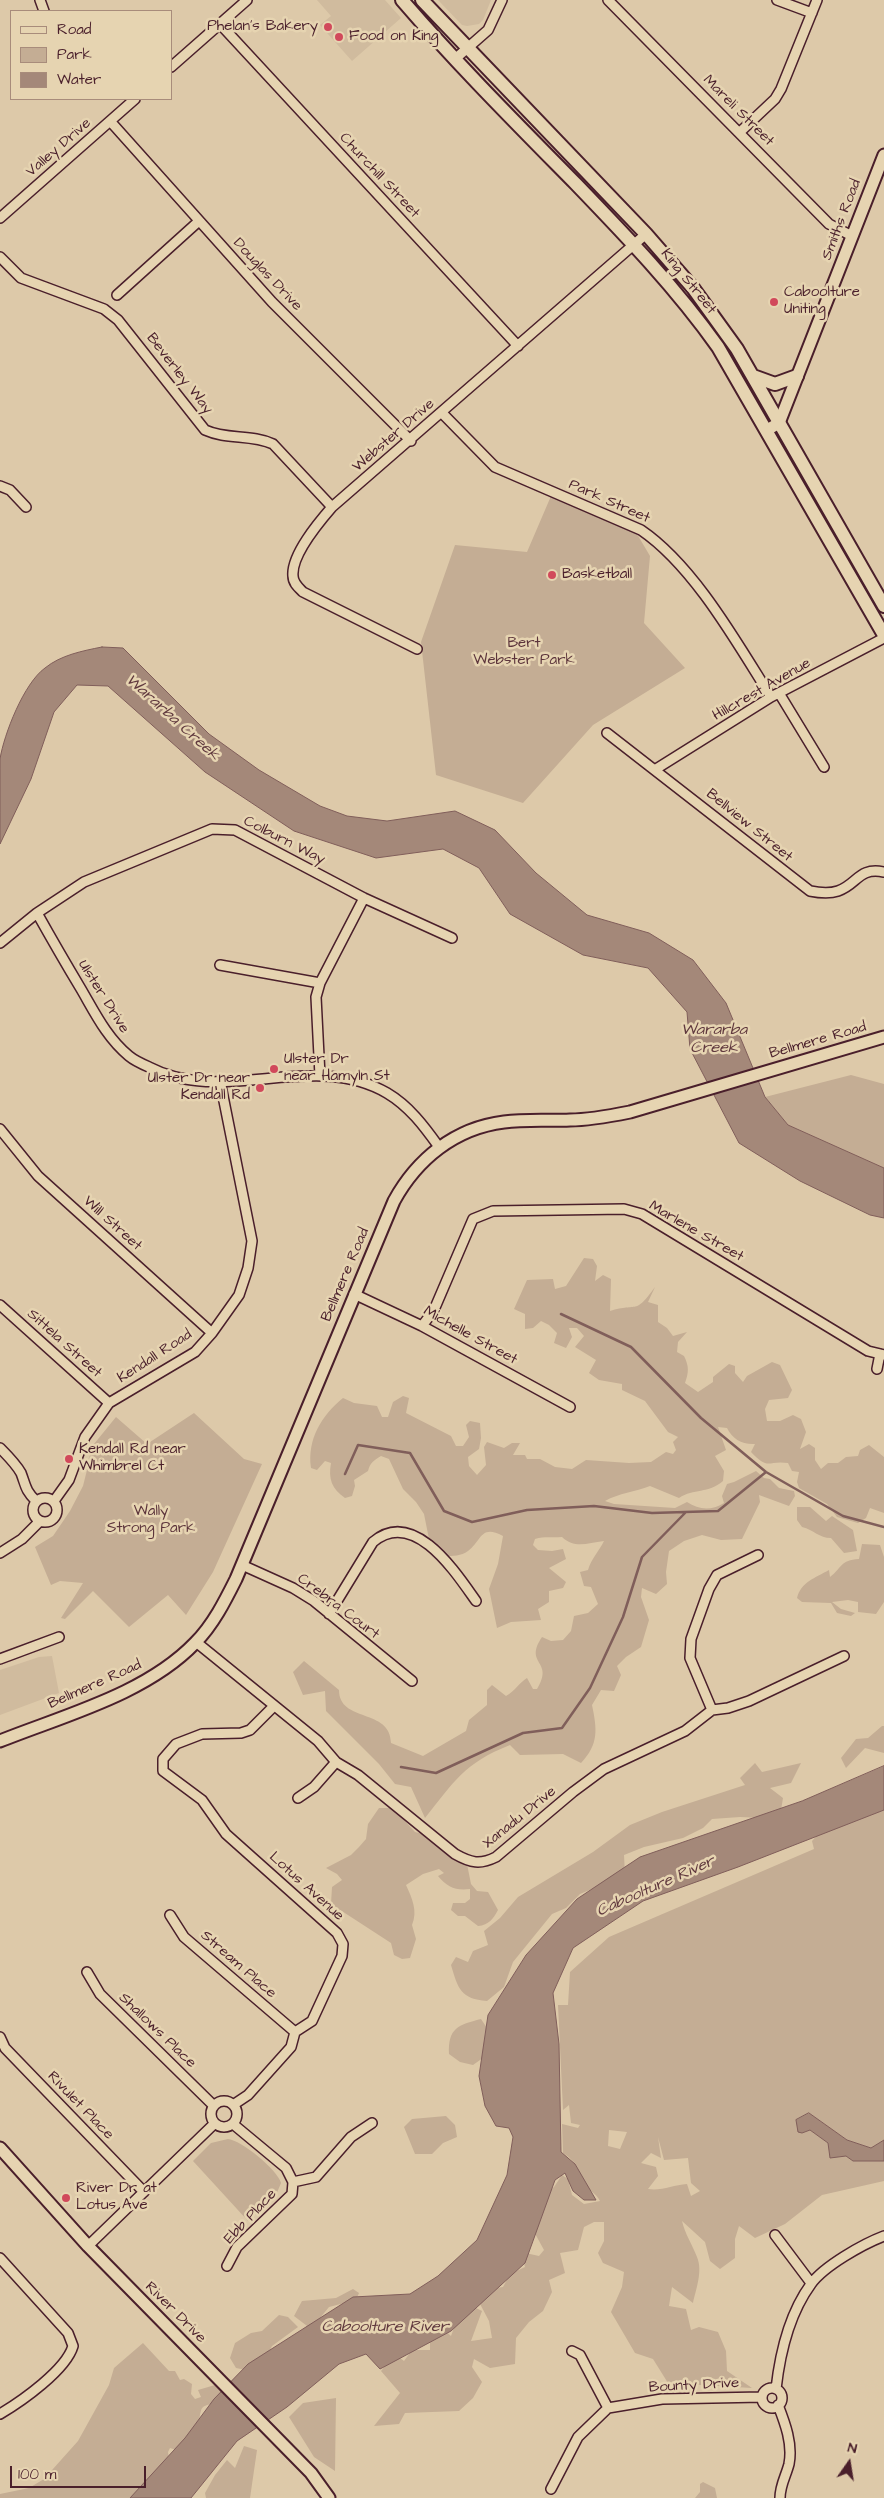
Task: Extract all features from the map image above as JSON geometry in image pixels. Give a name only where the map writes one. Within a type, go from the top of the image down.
[{"type":"main road","name":"King Street","points":[[402,0],[455,59],[634,244],[698,318],[718,347],[884,636]]},
{"type":"main road","name":"King Street","points":[[422,0],[646,234],[717,320],[753,376],[884,606]]},
{"type":"main road","name":"Smiths Road","points":[[780,423],[852,236],[880,174],[884,155]]},
{"type":"main road","points":[[753,376],[775,384],[797,376]]},
{"type":"main road","points":[[766,430],[780,423]]},
{"type":"main road","name":"Bellmere Road","points":[[0,1740],[136,1687],[168,1666],[196,1642],[225,1600],[242,1565],[394,1201],[402,1186],[439,1147],[481,1127],[504,1122],[597,1119],[685,1096],[884,1037]]},
{"type":"main road","name":"River Drive","points":[[0,2148],[88,2246],[311,2473],[329,2498]]},
{"type":"street","points":[[172,66],[247,0]]},
{"type":"street","points":[[455,59],[488,30],[502,0]]},
{"type":"street","name":"Mareli Street","points":[[608,0],[829,224],[852,236]]},
{"type":"street","points":[[777,0],[812,13]]},
{"type":"street","points":[[740,132],[774,99],[781,89],[817,0]]},
{"type":"street","name":"Churchill Street","points":[[220,24],[518,346]]},
{"type":"street","name":"Valley Drive","points":[[0,218],[134,100]]},
{"type":"street","name":"Douglas Drive","points":[[110,121],[272,302],[411,441]]},
{"type":"street","points":[[116,296],[199,221]]},
{"type":"street","name":"Webster Drive","points":[[418,649],[303,592],[295,584],[292,574],[309,534],[332,507],[411,441],[646,234]]},
{"type":"street","name":"Beverley Way","points":[[0,257],[20,278],[104,309],[111,314],[118,320],[205,430],[216,435],[264,440],[273,444],[332,507]]},
{"type":"street","name":"Park Street","points":[[442,413],[495,467],[641,530],[660,542],[717,611],[824,767]]},
{"type":"street","points":[[0,486],[10,490],[26,507]]},
{"type":"street","name":"Hillcrest Avenue","points":[[656,769],[775,695],[884,636]]},
{"type":"street","name":"Bellview Street","points":[[607,733],[656,769],[810,892],[825,893],[840,890],[862,873],[874,870],[884,872]]},
{"type":"street","name":"Colburn Way","points":[[0,943],[37,913],[84,882],[212,829],[235,830],[364,898],[452,938]]},
{"type":"street","points":[[320,1076],[316,997],[320,982],[364,898]]},
{"type":"street","name":"Ulster Drive","points":[[37,913],[108,1036],[131,1058],[163,1075],[187,1080],[220,1081],[320,1076],[368,1083],[388,1093],[409,1109],[439,1147]]},
{"type":"street","points":[[220,965],[320,982]]},
{"type":"street","name":"Kendall Road","points":[[54,1501],[69,1480],[85,1437],[109,1403],[195,1352],[212,1333],[239,1295],[248,1268],[252,1241],[220,1081]]},
{"type":"street","name":"Will Street","points":[[0,1129],[38,1176],[212,1333]]},
{"type":"street","name":"Marlene Street","points":[[422,1326],[434,1310],[473,1219],[493,1211],[624,1209],[642,1214],[868,1351],[882,1354]]},
{"type":"street","name":"Michelle Street","points":[[354,1294],[422,1326],[570,1407]]},
{"type":"street","name":"Sittela Street","points":[[0,1305],[109,1403]]},
{"type":"street","points":[[877,1369],[882,1354]]},
{"type":"street","points":[[0,1448],[15,1464],[21,1474],[26,1491],[36,1502]]},
{"type":"street","points":[[0,1553],[22,1540],[40,1521],[50,1521],[56,1517],[58,1507],[54,1501],[45,1497],[36,1502],[33,1510],[40,1521]]},
{"type":"street","points":[[329,1614],[373,1542],[382,1534],[394,1531],[418,1538],[445,1559],[476,1601]]},
{"type":"street","points":[[712,1710],[690,1658],[691,1639],[709,1589],[717,1575],[758,1555]]},
{"type":"street","name":"Crebra Court","points":[[242,1565],[293,1588],[329,1614],[412,1681]]},
{"type":"street","points":[[0,1659],[59,1637]]},
{"type":"street","name":"Xanadu Drive","points":[[196,1642],[318,1741],[336,1762],[358,1775],[455,1854],[469,1862],[483,1863],[496,1857],[573,1792],[604,1769],[684,1730],[712,1710],[728,1708],[748,1701],[844,1656]]},
{"type":"street","name":"Lotus Avenue","points":[[233,2105],[248,2095],[291,2047],[295,2032],[312,2021],[342,1956],[343,1944],[337,1933],[226,1834],[202,1800],[163,1771],[163,1759],[168,1751],[182,1741],[202,1734],[241,1733],[250,1730],[273,1706]]},
{"type":"street","points":[[298,1798],[314,1787],[336,1762]]},
{"type":"street","name":"Stream Place","points":[[170,1915],[184,1937],[295,2032]]},
{"type":"street","name":"Shallows Place","points":[[87,1972],[100,1994],[214,2106]]},
{"type":"street","name":"Rivulet Place","points":[[0,2037],[5,2048],[144,2192]]},
{"type":"street","points":[[222,2101],[233,2105],[237,2113],[233,2124],[225,2128],[214,2124],[211,2113],[214,2106],[222,2101]]},
{"type":"street","points":[[293,2182],[316,2177],[351,2137],[372,2123]]},
{"type":"street","points":[[88,2246],[214,2124]]},
{"type":"street","name":"Ebb Place","points":[[227,2266],[237,2247],[292,2194],[293,2182],[286,2168],[233,2124]]},
{"type":"street","points":[[775,2235],[811,2283]]},
{"type":"street","points":[[776,2389],[787,2330],[811,2283],[842,2258],[868,2242],[884,2236]]},
{"type":"street","points":[[0,2259],[68,2333],[73,2346],[67,2359],[28,2398],[0,2414]]},
{"type":"street","points":[[551,2489],[578,2437],[608,2408],[580,2355],[572,2351]]},
{"type":"street","points":[[776,2389],[767,2390],[762,2397],[764,2403],[769,2407],[778,2405]]},
{"type":"street","points":[[776,2389],[781,2395],[778,2405],[784,2420],[790,2455],[780,2486],[780,2498]]},
{"type":"street","name":"Bounty Drive","points":[[608,2408],[662,2399],[762,2397]]},
{"type":"shaded area","points":[[317,0],[385,0],[401,18],[352,61],[320,25],[331,16]]},
{"type":"shaded area","points":[[438,0],[491,0],[483,20],[479,24],[467,26],[462,25]]},
{"type":"shaded area","points":[[52,1656],[59,1693],[0,1715],[0,1670],[39,1657]]},
{"type":"green space","name":"Bert Webster Park","points":[[551,496],[637,534],[650,556],[644,623],[685,668],[593,725],[523,803],[436,775],[421,642],[455,545],[527,552]]},
{"type":"green space","points":[[851,1075],[884,1084],[884,1168],[788,1125],[765,1097]]},
{"type":"green space","points":[[584,1258],[593,1259],[597,1266],[595,1281],[603,1275],[611,1279],[610,1311],[639,1305],[655,1287],[648,1302],[658,1305],[658,1322],[667,1328],[673,1336],[687,1332],[678,1342],[677,1352],[684,1356],[688,1366],[685,1383],[698,1392],[713,1382],[713,1377],[729,1364],[735,1366],[735,1373],[743,1382],[747,1376],[772,1362],[780,1365],[792,1390],[788,1398],[769,1400],[765,1409],[767,1421],[780,1421],[793,1415],[801,1419],[806,1432],[800,1449],[809,1444],[815,1448],[815,1460],[821,1469],[828,1463],[838,1463],[846,1457],[858,1456],[860,1450],[869,1445],[884,1457],[884,1513],[870,1508],[866,1518],[858,1523],[837,1517],[827,1504],[799,1488],[797,1482],[799,1472],[792,1471],[788,1463],[768,1464],[761,1461],[751,1452],[755,1444],[742,1442],[735,1438],[727,1428],[718,1427],[726,1450],[715,1456],[724,1471],[723,1481],[717,1485],[679,1498],[650,1486],[605,1501],[614,1504],[675,1508],[687,1502],[696,1507],[710,1508],[724,1503],[722,1496],[727,1484],[756,1471],[764,1478],[770,1479],[779,1488],[794,1491],[795,1496],[789,1506],[759,1495],[760,1502],[742,1539],[721,1540],[702,1535],[684,1541],[669,1551],[666,1572],[667,1584],[656,1594],[642,1588],[641,1597],[649,1620],[641,1647],[617,1666],[621,1675],[614,1691],[601,1690],[592,1705],[595,1722],[594,1743],[581,1763],[563,1754],[520,1755],[510,1745],[481,1759],[461,1775],[425,1818],[411,1787],[395,1784],[379,1764],[326,1711],[325,1691],[303,1695],[293,1672],[304,1661],[339,1690],[341,1700],[347,1707],[383,1725],[389,1732],[391,1743],[423,1756],[466,1731],[469,1720],[487,1705],[487,1690],[492,1685],[506,1696],[527,1678],[533,1689],[537,1689],[542,1680],[543,1673],[536,1653],[537,1646],[542,1637],[551,1641],[563,1640],[571,1631],[574,1616],[588,1613],[598,1604],[591,1587],[584,1586],[580,1572],[588,1570],[604,1541],[577,1544],[567,1541],[562,1537],[535,1539],[533,1545],[538,1550],[552,1551],[563,1549],[566,1559],[549,1568],[566,1582],[563,1588],[549,1591],[549,1602],[538,1609],[541,1620],[511,1622],[497,1628],[489,1589],[498,1564],[503,1536],[490,1532],[486,1533],[465,1553],[445,1556],[429,1539],[424,1514],[416,1502],[403,1489],[389,1459],[381,1456],[374,1460],[368,1471],[354,1480],[355,1486],[352,1496],[345,1498],[332,1483],[330,1474],[331,1463],[325,1461],[317,1470],[311,1468],[311,1447],[323,1420],[343,1398],[354,1403],[377,1406],[382,1417],[388,1417],[393,1402],[403,1396],[409,1398],[406,1413],[451,1436],[456,1446],[463,1446],[469,1437],[466,1425],[470,1421],[480,1423],[481,1438],[479,1449],[468,1457],[469,1466],[477,1475],[486,1465],[484,1447],[487,1442],[504,1448],[512,1443],[520,1443],[513,1455],[525,1455],[527,1459],[540,1459],[555,1467],[572,1469],[586,1460],[629,1463],[651,1462],[666,1452],[673,1454],[676,1450],[673,1442],[678,1437],[668,1432],[645,1401],[622,1390],[622,1384],[599,1380],[589,1373],[596,1360],[575,1347],[584,1336],[577,1328],[569,1328],[572,1337],[566,1348],[554,1343],[557,1333],[549,1325],[541,1321],[533,1328],[525,1329],[525,1314],[514,1309],[527,1280],[553,1279],[555,1289],[566,1286]]},
{"type":"green space","name":"Wally Strong Park","points":[[194,1413],[244,1459],[262,1464],[213,1572],[186,1615],[168,1595],[129,1627],[93,1591],[65,1619],[61,1618],[83,1583],[60,1581],[51,1585],[35,1547],[53,1536],[70,1511],[83,1486],[87,1470],[85,1469],[94,1444],[116,1417],[147,1444]]},
{"type":"green space","points":[[797,1507],[810,1507],[826,1521],[832,1516],[853,1530],[857,1551],[844,1553],[831,1538],[823,1537],[802,1527],[797,1520]]},
{"type":"green space","points":[[862,1544],[880,1545],[884,1557],[884,1602],[876,1614],[858,1612],[858,1602],[848,1600],[832,1602],[841,1609],[855,1613],[851,1616],[837,1613],[831,1603],[802,1602],[797,1598],[802,1588],[809,1581],[829,1570],[830,1577],[848,1561],[859,1559]]},
{"type":"green space","points":[[884,1726],[884,1753],[865,1748],[846,1768],[841,1758],[856,1739],[868,1738]]},
{"type":"green space","points":[[755,1763],[762,1772],[801,1763],[791,1783],[770,1788],[783,1798],[781,1810],[762,1818],[712,1819],[703,1828],[683,1838],[644,1847],[624,1855],[625,1875],[580,1894],[566,1908],[552,1914],[513,1962],[504,1987],[487,2001],[471,1998],[462,1991],[451,1965],[456,1957],[468,1962],[473,1951],[488,1945],[484,1931],[500,1918],[518,1897],[593,1852],[630,1825],[662,1812],[745,1785],[740,1778]]},
{"type":"green space","points":[[884,1806],[884,2140],[871,2148],[847,2140],[809,2113],[802,2133],[810,2130],[853,2161],[884,2161],[884,2181],[822,2195],[785,2224],[755,2238],[739,2226],[735,2239],[735,2258],[720,2269],[710,2261],[705,2242],[682,2221],[699,2262],[698,2280],[693,2303],[672,2287],[669,2306],[686,2309],[691,2330],[699,2327],[718,2332],[726,2351],[727,2371],[752,2388],[668,2383],[653,2359],[635,2353],[611,2312],[622,2287],[624,2272],[603,2263],[598,2253],[604,2241],[604,2222],[594,2222],[584,2227],[578,2250],[560,2253],[565,2273],[549,2280],[552,2292],[543,2311],[529,2322],[516,2338],[515,2364],[490,2368],[474,2359],[472,2367],[482,2382],[473,2398],[459,2411],[405,2413],[399,2424],[374,2426],[400,2393],[381,2371],[395,2354],[404,2361],[412,2350],[430,2350],[430,2342],[441,2327],[451,2336],[455,2325],[474,2307],[482,2311],[471,2341],[492,2338],[489,2321],[479,2302],[489,2289],[503,2287],[510,2274],[525,2267],[521,2252],[539,2256],[544,2250],[532,2228],[541,2198],[554,2187],[562,2175],[568,2179],[572,2195],[584,2204],[600,2201],[584,2183],[575,2163],[563,2153],[562,2124],[578,2128],[580,2125],[571,2123],[569,2105],[563,2110],[558,2005],[568,2005],[570,1972],[609,1937],[814,1849],[812,1841],[821,1831]],"holes":[[[609,2130],[627,2132],[620,2149],[608,2146]],[[658,2137],[664,2160],[688,2158],[691,2183],[700,2191],[691,2196],[687,2184],[648,2189],[658,2176],[656,2167],[641,2163],[651,2153],[661,2158]]]},
{"type":"green space","points":[[379,1808],[393,1808],[415,1832],[431,1836],[440,1844],[445,1853],[467,1864],[471,1884],[477,1891],[488,1892],[498,1910],[490,1921],[478,1926],[465,1916],[458,1916],[451,1910],[453,1903],[465,1903],[470,1899],[470,1889],[456,1889],[448,1885],[438,1876],[444,1873],[439,1869],[423,1874],[406,1885],[414,1905],[412,1925],[416,1939],[410,1958],[402,1959],[394,1955],[391,1943],[331,1904],[332,1887],[342,1880],[337,1874],[326,1868],[351,1855],[359,1847],[366,1839],[368,1824]]},
{"type":"green space","points":[[481,2019],[487,2028],[487,2055],[473,2065],[460,2062],[449,2054],[450,2038],[456,2029],[466,2023]]},
{"type":"green space","points":[[446,2116],[455,2125],[457,2137],[443,2143],[432,2154],[415,2154],[404,2127],[412,2119]]},
{"type":"green space","points":[[228,2139],[241,2144],[258,2156],[273,2171],[281,2183],[276,2195],[248,2221],[193,2161],[211,2143]]},
{"type":"green space","points":[[353,2289],[359,2293],[356,2300],[329,2307],[311,2329],[294,2316],[302,2301],[336,2298]]},
{"type":"green space","points":[[279,2315],[288,2317],[298,2327],[272,2346],[264,2361],[251,2371],[236,2368],[230,2358],[235,2343],[251,2333],[262,2331]]},
{"type":"green space","points":[[143,2343],[169,2371],[175,2371],[180,2380],[184,2379],[192,2384],[191,2394],[195,2399],[201,2397],[198,2390],[215,2385],[225,2395],[221,2402],[202,2408],[196,2430],[182,2452],[170,2448],[168,2452],[170,2465],[143,2495],[130,2498],[0,2498],[0,2494],[29,2488],[44,2479],[78,2441],[109,2385],[114,2368]]},
{"type":"green space","points":[[336,2398],[335,2471],[314,2457],[289,2417],[303,2403]]},
{"type":"green space","points":[[244,2446],[257,2450],[250,2498],[206,2498],[205,2493],[215,2475],[227,2460],[235,2468]]},
{"type":"green space","points":[[703,2482],[715,2488],[717,2498],[695,2498],[700,2492],[700,2484]]},
{"type":"water","name":"Wararba Creek","points":[[102,647],[123,648],[209,734],[259,770],[320,806],[347,816],[387,821],[455,811],[495,830],[536,873],[587,915],[649,933],[693,960],[726,1003],[765,1097],[788,1125],[884,1168],[884,1218],[870,1215],[800,1181],[739,1143],[690,1049],[687,1012],[648,968],[583,955],[510,914],[479,868],[443,849],[376,858],[294,831],[205,772],[108,686],[77,685],[54,712],[31,779],[0,844],[0,759],[10,723],[16,710],[30,685],[45,668],[72,654]]},
{"type":"water","name":"Caboolture River","points":[[884,1766],[884,1810],[738,1867],[643,1901],[573,1948],[553,1993],[559,2044],[561,2152],[575,2164],[596,2200],[584,2200],[573,2191],[565,2173],[555,2180],[525,2263],[451,2331],[380,2369],[366,2354],[339,2364],[287,2407],[237,2441],[191,2498],[130,2498],[185,2438],[214,2399],[248,2364],[353,2297],[410,2294],[438,2276],[477,2240],[507,2175],[513,2137],[509,2128],[496,2126],[485,2106],[479,2076],[488,2015],[526,1955],[577,1899],[640,1857],[802,1801]]},
{"type":"water","points":[[809,2113],[847,2140],[871,2148],[884,2140],[884,2161],[853,2161],[846,2156],[830,2158],[828,2143],[810,2130],[802,2133],[798,2132],[796,2120]]},
{"type":"waterway","points":[[561,1314],[631,1347],[701,1418],[766,1472],[843,1516],[884,1527]]},
{"type":"waterway","points":[[345,1474],[358,1445],[410,1453],[444,1511],[472,1522],[527,1510],[594,1506],[652,1513],[718,1511],[766,1472]]},
{"type":"waterway","points":[[401,1767],[436,1773],[523,1733],[562,1728],[590,1688],[623,1617],[642,1557],[686,1512]]},
{"type":"place","name":"Phelan's Bakery","points":[[328,27]]},
{"type":"place","name":"Food on King","points":[[339,37]]},
{"type":"place","name":"Caboolture Uniting","points":[[774,302]]},
{"type":"place","name":"Basketball","points":[[552,575]]},
{"type":"place","name":"Ulster Dr near Hamyln St","points":[[274,1069]]},
{"type":"place","name":"Ulster Dr near Kendall Rd","points":[[260,1088]]},
{"type":"place","name":"Kendall Rd near Whimbrel Ct","points":[[69,1459]]},
{"type":"place","name":"River Dr at Lotus Ave","points":[[66,2198]]}]
